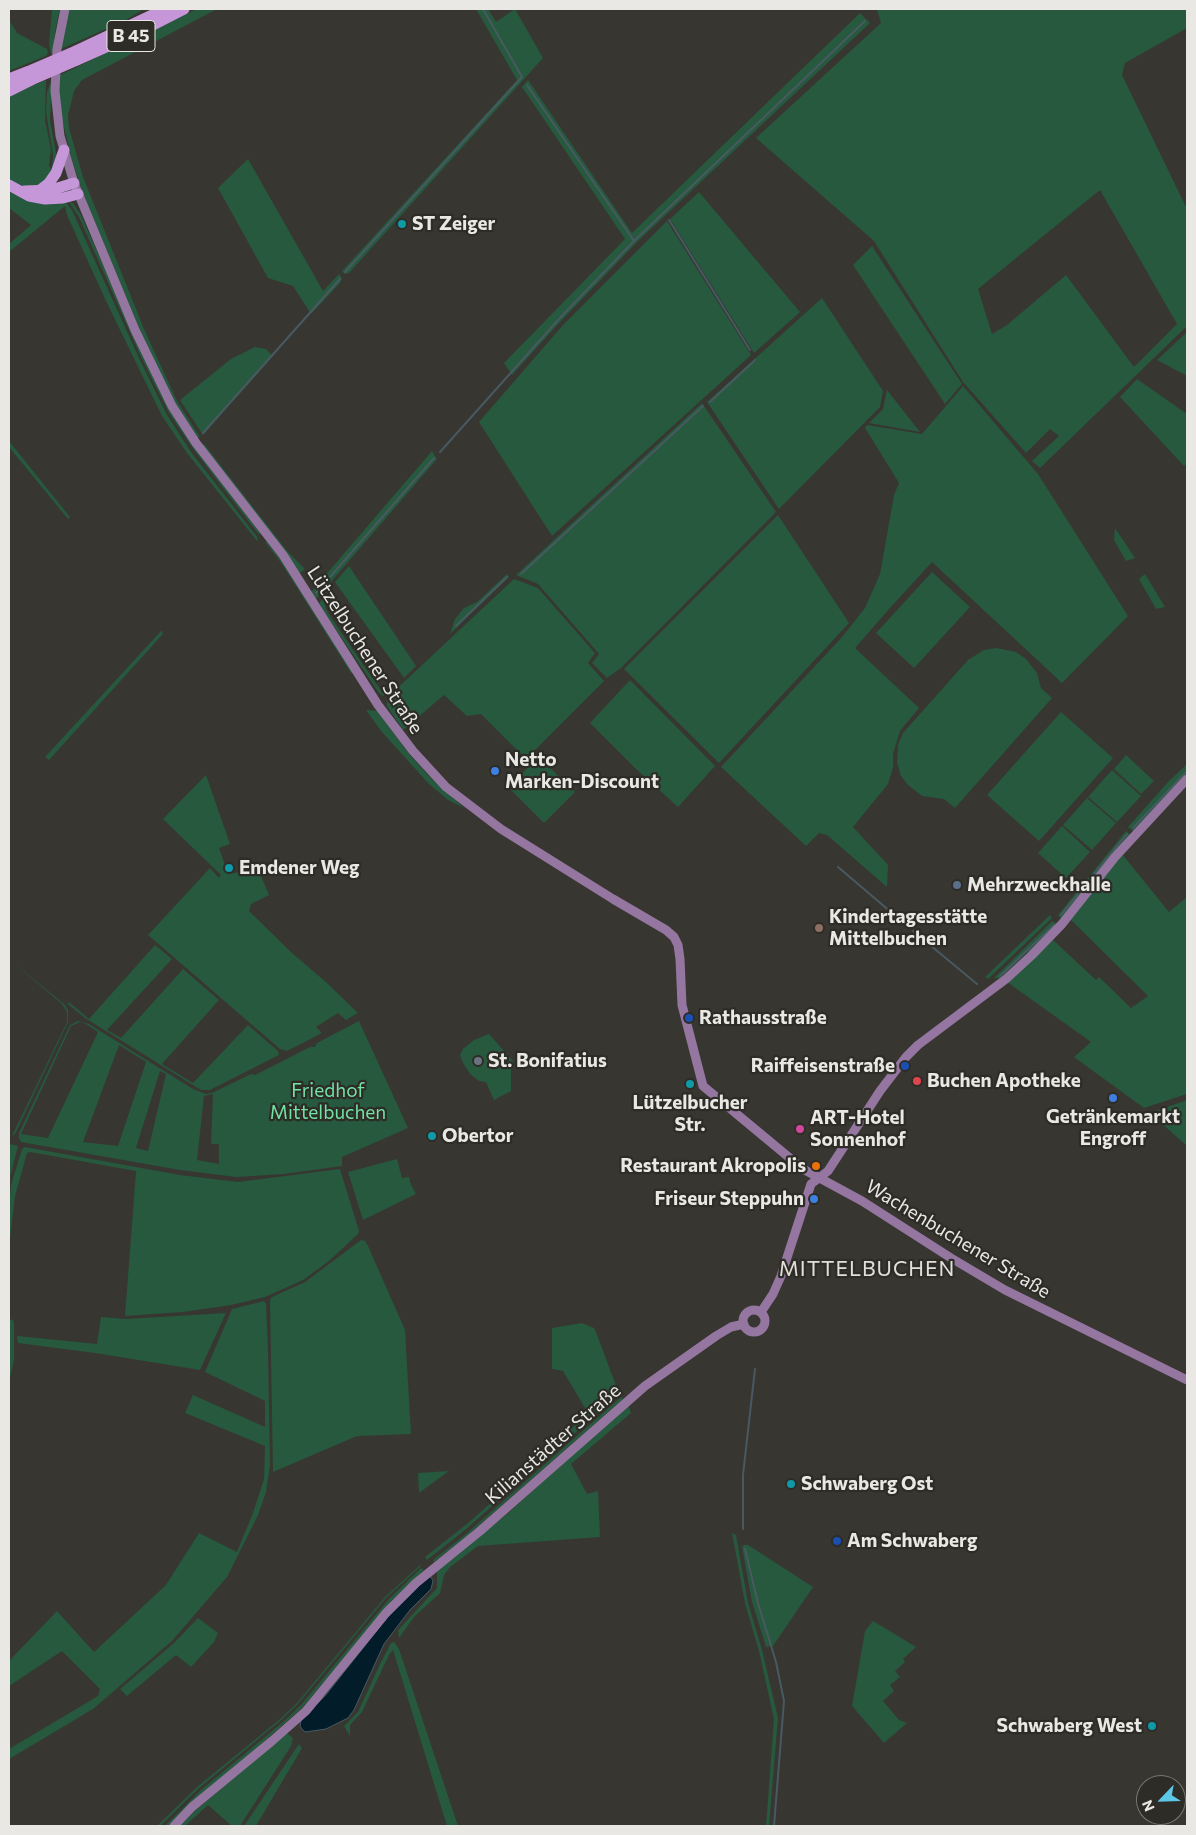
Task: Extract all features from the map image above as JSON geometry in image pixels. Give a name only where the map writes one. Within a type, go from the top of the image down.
[{"type":"highway","points":[[125,29],[150,9]]},
{"type":"highway","name":"B 45","points":[[76,56],[165,9]]},
{"type":"highway","name":"B 45","points":[[9,79],[29,76],[184,9]]},
{"type":"highway","points":[[9,89],[29,76]]},
{"type":"highway","points":[[40,190],[49,183],[56,173],[64,150]]},
{"type":"highway","points":[[14,188],[51,190],[74,183]]},
{"type":"highway","points":[[14,188],[29,196],[45,199],[63,198],[78,194]]},
{"type":"main road","points":[[65,9],[57,49],[55,91],[58,122],[64,150],[78,194]]},
{"type":"main road","name":"Lützelbuchener Straße","points":[[78,194],[105,260],[164,391],[181,421],[217,472],[283,555],[381,708],[417,756],[446,787],[501,829],[613,900],[666,930],[674,937],[678,945],[680,959],[682,1005],[700,1078],[706,1090]]},
{"type":"main road","points":[[761,1312],[773,1294],[781,1276],[811,1184],[828,1171],[880,1091],[906,1057],[918,1045],[1006,979],[1049,938],[1115,857],[1187,779]]},
{"type":"main road","name":"Wachenbuchener Straße","points":[[706,1090],[803,1169],[862,1201],[950,1258],[1005,1290],[1187,1380]]},
{"type":"main road","points":[[755,1310],[761,1312],[764,1316],[765,1322],[759,1330],[748,1330],[744,1324],[744,1317],[748,1311],[755,1310]]},
{"type":"main road","name":"Kilianstädter Straße","points":[[174,1826],[192,1807],[306,1711],[394,1604],[416,1583],[480,1531],[645,1386],[716,1336],[731,1327],[744,1324]]},
{"type":"green space","points":[[52,9],[60,9],[53,53],[51,54],[49,44]]},
{"type":"green space","points":[[68,9],[144,9],[126,20],[61,49]]},
{"type":"green space","points":[[197,9],[217,9],[82,80],[74,91],[68,115],[69,128],[83,177],[144,329],[177,401],[200,437],[196,438],[175,404],[139,328],[83,193],[72,160],[59,107],[58,76]]},
{"type":"green space","points":[[476,9],[488,9],[496,22],[515,9],[543,58],[349,273],[345,274],[342,271],[517,80]]},
{"type":"green space","points":[[877,9],[1187,9],[1187,28],[1125,63],[1122,75],[1187,209],[1187,326],[1040,468],[1032,461],[1059,436],[1050,429],[1026,453],[963,382],[874,241],[756,138],[881,23]],"holes":[[[1100,190],[1177,324],[1134,367],[1066,275],[1007,325],[992,334],[978,289]]]},
{"type":"green space","points":[[860,13],[870,23],[638,241],[512,375],[504,363],[625,239],[522,87],[528,80],[632,233]]},
{"type":"green space","points":[[9,20],[17,33],[47,49],[48,53],[46,56],[9,71]]},
{"type":"green space","points":[[52,79],[50,120],[57,158],[52,168],[53,155],[46,112],[47,92]]},
{"type":"green space","points":[[46,80],[45,120],[51,150],[49,165],[53,174],[38,185],[22,186],[9,180],[9,95]]},
{"type":"green space","points":[[248,159],[323,291],[339,274],[342,278],[340,283],[311,314],[293,286],[268,278],[218,188]]},
{"type":"green space","points":[[9,192],[28,199],[65,201],[72,210],[167,415],[191,452],[258,538],[257,541],[187,453],[162,416],[105,299],[67,215],[65,206],[9,252],[9,244],[31,225],[9,208]]},
{"type":"green space","points":[[699,192],[800,312],[754,353],[670,219]]},
{"type":"green space","points":[[69,202],[73,203],[81,215],[143,356],[196,449],[260,533],[259,535],[194,450],[169,413],[141,357],[79,217]]},
{"type":"green space","points":[[667,221],[751,355],[552,536],[479,422],[563,325]]},
{"type":"green space","points":[[872,246],[962,384],[945,404],[853,265]]},
{"type":"green space","points":[[822,298],[883,391],[880,407],[779,509],[707,402]]},
{"type":"green space","points":[[1187,332],[1187,376],[1157,360]]},
{"type":"green space","points":[[255,347],[266,349],[273,356],[203,435],[180,400],[231,359]]},
{"type":"green space","points":[[1137,379],[1187,414],[1187,463],[1184,466],[1120,397]]},
{"type":"green space","points":[[963,386],[1038,474],[1128,616],[1062,683],[932,562],[890,608],[855,648],[919,708],[900,731],[893,754],[893,768],[888,784],[853,827],[888,865],[887,887],[827,835],[819,833],[806,846],[721,767],[842,637],[865,608],[880,574],[894,495],[899,483],[865,428],[867,425],[922,434]]},
{"type":"green space","points":[[887,390],[920,432],[869,423],[883,409]]},
{"type":"green space","points":[[702,403],[776,512],[621,668],[607,678],[592,663],[599,654],[538,584],[516,575]]},
{"type":"green space","points":[[9,441],[70,517],[68,519],[9,447]]},
{"type":"green space","points":[[204,444],[288,552],[305,569],[299,574],[202,446]]},
{"type":"green space","points":[[432,451],[437,459],[316,599],[311,592]]},
{"type":"green space","points":[[778,515],[849,623],[719,763],[624,669]]},
{"type":"green space","points":[[1115,528],[1135,558],[1126,561],[1114,540]]},
{"type":"green space","points":[[265,542],[267,542],[283,563],[353,673],[351,673],[282,564]]},
{"type":"green space","points":[[349,566],[416,666],[404,678],[335,582]]},
{"type":"green space","points":[[932,572],[970,607],[914,668],[876,633]]},
{"type":"green space","points":[[507,574],[509,577],[450,634],[455,619],[464,608],[477,602]]},
{"type":"green space","points":[[1145,574],[1165,607],[1156,609],[1139,579]]},
{"type":"green space","points":[[514,579],[538,588],[595,653],[588,663],[604,681],[526,759],[481,714],[467,716],[444,695],[403,730],[387,706],[390,695]]},
{"type":"green space","points":[[323,597],[326,609],[332,619],[382,692],[386,695],[383,696],[379,693],[319,604]]},
{"type":"green space","points":[[162,630],[163,634],[49,760],[45,757]]},
{"type":"green space","points":[[996,648],[1016,652],[1026,659],[1037,673],[1041,688],[1052,698],[955,808],[944,799],[922,796],[908,785],[901,776],[897,763],[898,744],[903,733],[968,660],[984,650]]},
{"type":"green space","points":[[630,680],[715,766],[678,807],[590,723]]},
{"type":"green space","points":[[366,710],[377,711],[409,754],[428,775],[464,808],[448,800],[429,784],[381,731]]},
{"type":"green space","points":[[1061,712],[1113,758],[1039,841],[987,795]]},
{"type":"green space","points":[[1126,755],[1154,781],[1141,794],[1114,769]]},
{"type":"green space","points":[[538,756],[575,792],[544,823],[509,788]]},
{"type":"green space","points":[[1187,764],[1187,775],[1133,831],[1128,827],[1168,782]]},
{"type":"green space","points":[[1112,770],[1141,796],[1117,822],[1088,797]]},
{"type":"green space","points":[[206,775],[230,844],[219,848],[228,874],[258,869],[269,895],[251,904],[249,911],[358,1013],[346,1020],[338,1013],[316,1027],[322,1033],[287,1051],[280,1049],[148,935],[210,868],[219,878],[221,875],[163,819]]},
{"type":"green space","points":[[1087,798],[1116,823],[1092,850],[1063,825]]},
{"type":"green space","points":[[1062,826],[1090,852],[1066,878],[1038,853]]},
{"type":"green space","points":[[1126,831],[1131,835],[1062,920],[1058,915]]},
{"type":"green space","points":[[1122,854],[1169,912],[1187,897],[1187,1094],[1144,1108],[1074,1057],[1091,1042],[1007,982],[1052,939],[1096,980],[1099,977],[1131,1008],[1148,996],[1070,919]]},
{"type":"green space","points":[[1050,915],[1052,918],[988,979],[985,977]]},
{"type":"green space","points":[[1052,921],[1058,924],[1000,978],[994,978]]},
{"type":"green space","points":[[155,945],[172,959],[107,1030],[121,1038],[183,969],[219,1000],[162,1064],[193,1083],[248,1025],[278,1051],[279,1055],[210,1090],[201,1090],[85,1018],[68,1004],[69,1002],[89,1019]]},
{"type":"green space","points":[[9,959],[64,1004],[68,1010],[68,1022],[15,1134],[12,1136],[67,1022],[67,1012],[62,1004]]},
{"type":"green space","name":"Friedhof Mittelbuchen","points":[[78,1021],[89,1024],[193,1089],[206,1094],[212,1093],[251,1074],[255,1075],[310,1047],[315,1047],[317,1043],[359,1021],[408,1128],[342,1157],[342,1166],[284,1174],[236,1177],[180,1170],[21,1142],[19,1133],[70,1025]],"holes":[[[80,1022],[98,1032],[48,1138],[21,1134],[71,1026]],[[119,1045],[146,1062],[118,1146],[83,1142]],[[160,1071],[166,1074],[148,1151],[136,1148]],[[213,1094],[211,1144],[219,1144],[219,1164],[197,1160],[204,1096]]]},
{"type":"green space","points":[[489,1034],[513,1061],[511,1091],[494,1100],[486,1082],[479,1081],[470,1074],[460,1055],[463,1049],[474,1040]]},
{"type":"green space","points":[[1187,1100],[1187,1146],[1150,1113]]},
{"type":"green space","points":[[9,1144],[18,1146],[9,1181],[10,1149]]},
{"type":"green space","points":[[25,1147],[180,1175],[238,1182],[340,1169],[359,1231],[329,1261],[303,1280],[265,1297],[231,1305],[183,1312],[125,1316],[136,1171],[27,1153],[15,1196],[9,1246],[11,1185],[22,1149]]},
{"type":"green space","points":[[397,1159],[402,1178],[409,1177],[416,1194],[363,1220],[348,1172]]},
{"type":"green space","points":[[361,1240],[365,1241],[368,1246],[405,1330],[411,1434],[357,1436],[273,1472],[270,1300],[272,1297],[305,1282]]},
{"type":"green space","points":[[264,1301],[266,1304],[268,1350],[270,1465],[266,1492],[258,1515],[227,1577],[172,1641],[93,1709],[9,1759],[9,1749],[98,1696],[100,1689],[62,1651],[9,1686],[9,1661],[57,1611],[94,1652],[166,1585],[199,1533],[237,1552],[264,1479],[265,1446],[185,1413],[193,1395],[265,1427],[265,1401],[205,1372],[232,1309]]},
{"type":"green space","points":[[226,1313],[200,1370],[18,1343],[17,1336],[97,1344],[101,1317],[126,1319]]},
{"type":"green space","points":[[12,1319],[14,1322],[14,1360],[9,1382],[9,1321]]},
{"type":"green space","points":[[582,1323],[594,1328],[596,1332],[618,1395],[465,1530],[427,1560],[425,1557],[508,1488],[588,1413],[563,1371],[552,1369],[552,1328]]},
{"type":"green space","points":[[621,1397],[623,1399],[468,1535],[434,1562],[433,1560],[466,1534]]},
{"type":"green space","points":[[628,1404],[631,1413],[571,1464],[587,1494],[598,1491],[600,1537],[478,1546],[450,1567],[444,1575],[440,1593],[414,1617],[399,1638],[398,1631],[400,1628],[437,1588],[437,1569],[506,1515]]},
{"type":"green space","points":[[449,1471],[419,1493],[418,1473]]},
{"type":"green space","points":[[732,1533],[736,1535],[748,1603],[762,1650],[778,1718],[769,1826],[766,1826],[774,1719],[759,1651],[745,1603]]},
{"type":"green space","points":[[748,1545],[813,1587],[773,1646],[766,1647],[752,1602],[742,1547]]},
{"type":"green space","points":[[420,1565],[386,1598],[297,1705],[198,1789],[160,1826],[157,1826],[197,1787],[296,1704],[385,1597]]},
{"type":"green space","points":[[421,1568],[424,1570],[391,1601],[303,1707],[169,1826],[165,1826],[201,1790],[301,1705],[389,1599]]},
{"type":"green space","points":[[198,1618],[218,1633],[214,1642],[191,1667],[176,1655],[127,1696],[120,1689],[174,1643]]},
{"type":"green space","points":[[873,1621],[916,1647],[903,1659],[905,1662],[895,1671],[900,1677],[890,1685],[894,1691],[883,1701],[899,1720],[907,1723],[884,1743],[852,1706],[865,1631]]},
{"type":"green space","points":[[394,1642],[399,1649],[458,1826],[447,1826],[393,1650],[362,1712],[350,1725],[350,1736],[344,1726],[358,1712],[380,1664],[391,1643]]},
{"type":"green space","points":[[287,1733],[293,1738],[291,1746],[240,1826],[232,1826],[208,1805],[185,1826],[180,1826],[197,1809]]},
{"type":"green space","points":[[299,1744],[302,1748],[256,1826],[244,1826]]},
{"type":"water","points":[[428,1577],[431,1577],[433,1581],[431,1589],[410,1610],[384,1644],[354,1710],[348,1718],[326,1729],[305,1732],[300,1726],[301,1720],[325,1696],[390,1614]]},
{"type":"waterway","points":[[345,272],[522,77],[483,9]]},
{"type":"waterway","points":[[440,452],[558,320],[634,241],[865,21]]},
{"type":"waterway","points":[[527,85],[634,241]]},
{"type":"waterway","points":[[669,220],[750,350]]},
{"type":"waterway","points":[[203,433],[340,279]]},
{"type":"waterway","points":[[710,402],[755,360]]},
{"type":"waterway","points":[[521,574],[703,406]]},
{"type":"waterway","points":[[316,593],[434,458]]},
{"type":"waterway","points":[[456,626],[507,577]]},
{"type":"waterway","points":[[1133,828],[1187,771]]},
{"type":"waterway","points":[[1061,915],[1127,834]]},
{"type":"waterway","points":[[838,867],[905,924]]},
{"type":"waterway","points":[[1000,976],[1054,925]]},
{"type":"waterway","points":[[913,931],[977,984]]},
{"type":"waterway","points":[[743,1529],[743,1475],[755,1369]]},
{"type":"waterway","points":[[745,1549],[758,1603],[776,1662],[784,1701],[774,1826]]},
{"type":"place","name":"ST Zeiger","points":[[402,224]]},
{"type":"place","name":"Netto Marken-Discount","points":[[495,771]]},
{"type":"place","name":"Emdener Weg","points":[[229,868]]},
{"type":"place","name":"Mehrzweckhalle","points":[[957,885]]},
{"type":"place","name":"Kindertagesstätte Mittelbuchen","points":[[819,928]]},
{"type":"place","name":"Rathausstraße","points":[[689,1018]]},
{"type":"place","name":"St. Bonifatius","points":[[478,1061]]},
{"type":"place","name":"Raiffeisenstraße","points":[[905,1066]]},
{"type":"place","name":"Buchen Apotheke","points":[[917,1081]]},
{"type":"place","name":"Lützelbucher Str.","points":[[690,1084]]},
{"type":"place","name":"Getränkemarkt Engroff","points":[[1113,1098]]},
{"type":"place","name":"ART-Hotel Sonnenhof","points":[[800,1129]]},
{"type":"place","name":"Obertor","points":[[432,1136]]},
{"type":"place","name":"Restaurant Akropolis","points":[[816,1166]]},
{"type":"place","name":"Friseur Steppuhn","points":[[814,1199]]},
{"type":"place","name":"Schwaberg Ost","points":[[791,1484]]},
{"type":"place","name":"Am Schwaberg","points":[[837,1541]]},
{"type":"place","name":"Schwaberg West","points":[[1152,1726]]},
{"type":"district","name":"MITTELBUCHEN","points":[[867,1269]]}]
